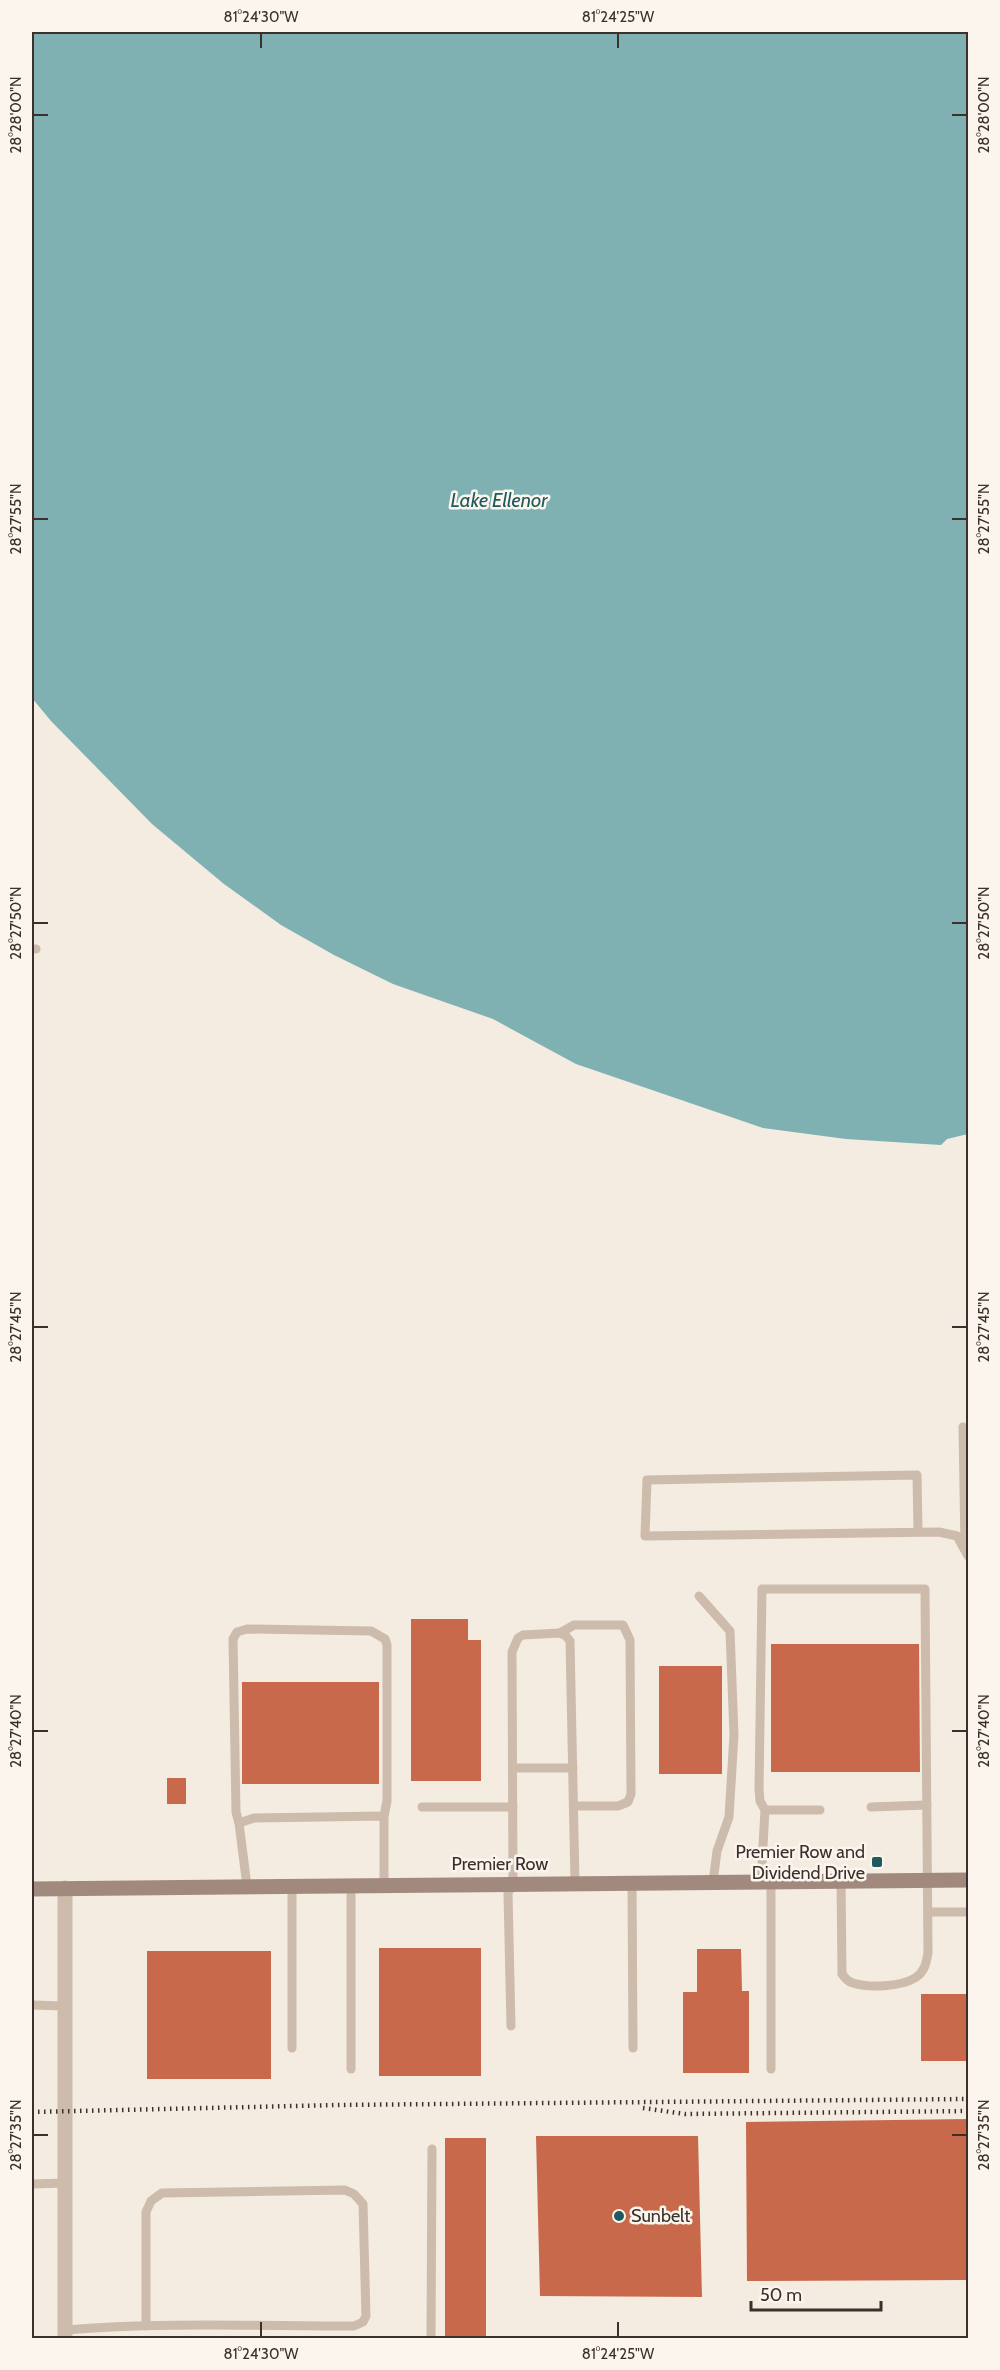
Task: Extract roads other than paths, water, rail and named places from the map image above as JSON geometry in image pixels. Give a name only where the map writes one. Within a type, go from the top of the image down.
[{"type":"street","name":"Premier Row","points":[[32,1888],[969,1880]]},
{"type":"street","points":[[65,1888],[65,2334]]},
{"type":"lane","points":[[963,1427],[967,1551]]},
{"type":"lane","points":[[918,1530],[917,1475],[646,1480],[645,1536],[918,1530],[957,1536],[967,1551]]},
{"type":"lane","points":[[771,2069],[765,1810],[760,1801],[759,1789],[762,1589],[925,1589],[929,1912],[928,1953],[925,1968],[916,1978],[902,1983],[878,1985],[850,1983],[842,1974],[841,1880]]},
{"type":"lane","points":[[699,1596],[730,1631],[734,1723],[729,1817],[717,1851],[713,1882]]},
{"type":"lane","points":[[560,1634],[574,1625],[623,1625],[630,1640],[631,1794],[628,1802],[618,1806],[574,1806]]},
{"type":"lane","points":[[246,1886],[236,1812],[233,1639],[237,1632],[247,1629],[371,1630],[385,1639],[387,1644],[387,1801],[384,1816],[384,1884]]},
{"type":"lane","points":[[511,2026],[508,1893],[513,1883],[512,1652],[514,1644],[523,1635],[560,1634],[566,1636],[570,1641],[575,1882]]},
{"type":"lane","points":[[513,1768],[573,1768]]},
{"type":"lane","points":[[871,1807],[927,1805]]},
{"type":"lane","points":[[422,1807],[513,1807]]},
{"type":"lane","points":[[765,1810],[820,1810]]},
{"type":"lane","points":[[239,1823],[254,1818],[384,1816]]},
{"type":"lane","points":[[632,1882],[633,2048]]},
{"type":"lane","points":[[351,1884],[351,2069]]},
{"type":"lane","points":[[291,1885],[292,2048]]},
{"type":"lane","points":[[929,1912],[969,1912]]},
{"type":"lane","points":[[32,2005],[65,2006]]},
{"type":"lane","points":[[431,2338],[432,2149]]},
{"type":"lane","points":[[32,2184],[65,2183]]},
{"type":"lane","points":[[65,2334],[107,2326],[146,2326],[354,2326],[363,2322],[366,2316],[363,2204],[354,2194],[345,2190],[162,2193],[151,2201],[146,2212],[146,2326]]},
{"type":"water","name":"Lake Ellenor","points":[[32,32],[968,32],[968,1134],[947,1139],[941,1145],[846,1139],[763,1128],[576,1064],[493,1019],[393,984],[334,955],[281,925],[224,884],[152,824],[51,721],[32,698]]},
{"type":"railway","points":[[32,2112],[338,2105],[968,2099]]},
{"type":"railway","points":[[643,2108],[685,2114],[968,2111]]},
{"type":"place","name":"Premier Row and Dividend Drive","points":[[877,1862]]},
{"type":"place","name":"Sunbelt","points":[[619,2216]]}]
